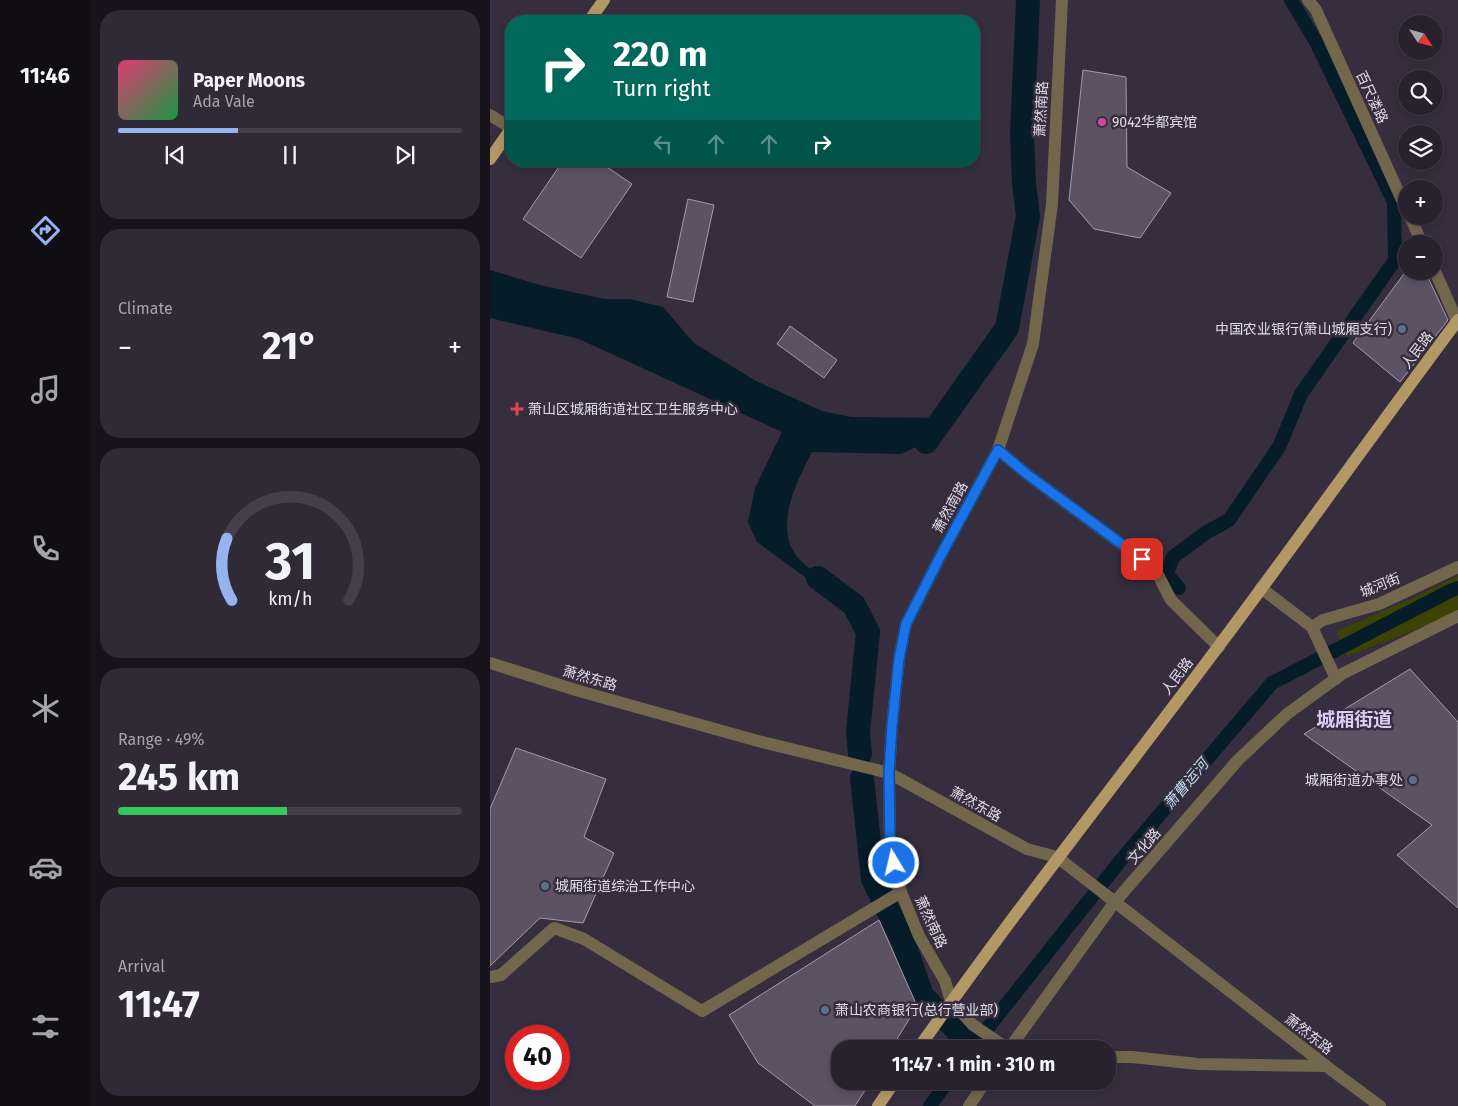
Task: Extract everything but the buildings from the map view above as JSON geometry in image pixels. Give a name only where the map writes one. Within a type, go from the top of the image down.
[{"type":"main road","points":[[593,15],[604,0]]},
{"type":"main road","points":[[490,159],[505,137]]},
{"type":"main road","name":"人民路","points":[[924,1040],[1057,857],[1219,647],[1458,321]]},
{"type":"main road","points":[[878,1106],[890,1090]]},
{"type":"street","name":"萧然南路","points":[[996,1040],[973,1025],[951,1001],[944,981],[919,936],[901,893],[890,848],[889,773],[892,726],[899,659],[906,624],[998,450],[1033,344],[1052,204],[1062,0]]},
{"type":"street","name":"百尺溇路","points":[[1308,0],[1316,10],[1398,191]]},
{"type":"street","points":[[490,116],[505,125]]},
{"type":"street","points":[[1439,280],[1458,321]]},
{"type":"street","points":[[998,450],[1028,475],[1155,569],[1171,600],[1219,647]]},
{"type":"street","name":"城河街","points":[[1312,627],[1323,620],[1379,604],[1458,567]]},
{"type":"street","points":[[1261,588],[1312,627],[1336,679]]},
{"type":"street","name":"文化路","points":[[1011,1040],[1111,900],[1238,760],[1287,714],[1336,679],[1458,616]]},
{"type":"street","name":"萧然东路","points":[[490,663],[579,691],[758,741],[889,773],[1027,849],[1057,857],[1325,1066],[1380,1106]]},
{"type":"street","points":[[490,977],[501,975],[554,928],[584,939],[702,1011],[901,893]]},
{"type":"street","points":[[1116,1057],[1198,1064],[1325,1066]]},
{"type":"street","points":[[971,1103],[980,1090]]},
{"type":"green space","points":[[1458,576],[1458,614],[1347,656],[1337,631]]},
{"type":"water","points":[[490,270],[540,285],[604,299],[630,299],[663,307],[694,343],[756,381],[822,411],[851,417],[943,418],[926,442],[901,454],[812,452],[790,502],[787,529],[789,542],[795,554],[818,575],[816,585],[757,542],[748,522],[755,488],[782,432],[579,339],[490,318]]},
{"type":"waterway","points":[[926,442],[1007,328],[1028,216],[1024,184],[1022,135],[1028,0]]},
{"type":"waterway","points":[[1179,588],[1167,574],[1173,557],[1207,532],[1229,520],[1279,447],[1301,394],[1395,260],[1394,202],[1315,40],[1291,0]]},
{"type":"waterway","points":[[818,578],[854,605],[868,632],[858,732],[860,754]]},
{"type":"waterway","name":"萧曹运河","points":[[978,1040],[1121,860],[1272,683],[1458,588]]},
{"type":"waterway","points":[[862,778],[873,879],[904,943],[922,996],[933,1007]]},
{"type":"waterway","points":[[950,1023],[967,1040]]},
{"type":"waterway","name":"萧曹运河","points":[[930,1106],[942,1090]]},
{"type":"place","name":"9042华都宾馆","points":[[1102,122]]},
{"type":"place","name":"中国农业银行(萧山城厢支行)","points":[[1402,329]]},
{"type":"place","name":"萧山区城厢街道社区卫生服务中心","points":[[517,409]]},
{"type":"place","name":"城厢街道办事处","points":[[1413,780]]},
{"type":"place","name":"城厢街道综治工作中心","points":[[545,886]]},
{"type":"place","name":"萧山农商银行(总行营业部)","points":[[825,1010]]},
{"type":"district","name":"城厢街道","points":[[1354,719]]},
{"type":"route","points":[[894,863],[890,848],[889,773],[899,659],[906,624],[998,450],[1028,475],[1142,559]]}]
